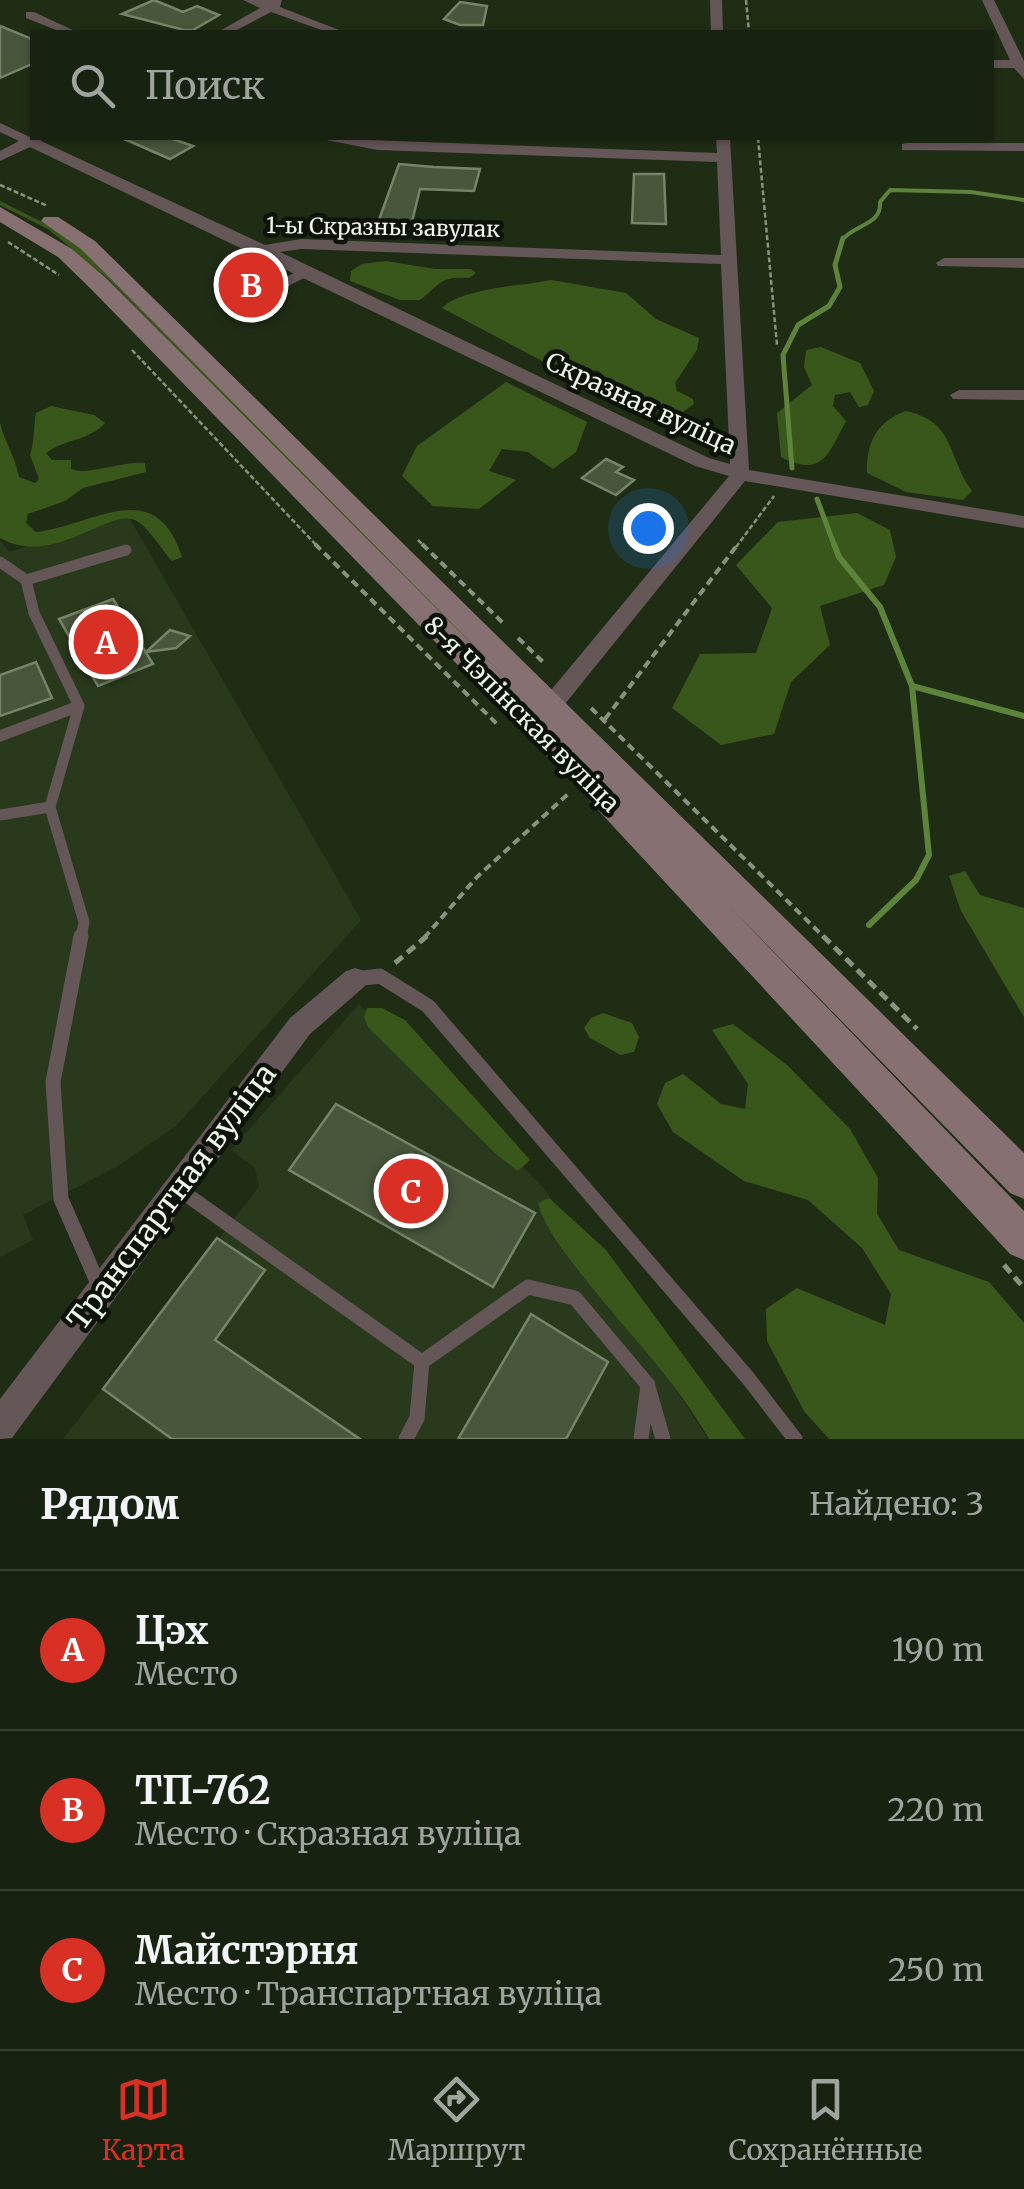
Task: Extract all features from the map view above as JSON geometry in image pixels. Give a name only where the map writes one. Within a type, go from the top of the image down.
[{"type":"main road","name":"8-я Чэпінская вуліца","points":[[0,197],[57,224],[88,245],[531,721],[1024,1180]]},
{"type":"main road","name":"8-я Чэпінская вуліца","points":[[0,212],[65,253],[98,284],[746,942],[1024,1240]]},
{"type":"street","points":[[249,0],[332,30]]},
{"type":"street","points":[[228,30],[283,0]]},
{"type":"street","points":[[716,0],[717,30]]},
{"type":"street","points":[[988,0],[1021,69]]},
{"type":"street","points":[[30,16],[66,30]]},
{"type":"street","points":[[994,64],[1021,69]]},
{"type":"street","name":"1-ы Скразны завулак","points":[[0,126],[30,138]]},
{"type":"street","points":[[0,157],[31,140]]},
{"type":"street","name":"1-ы Скразны завулак","points":[[35,140],[263,250],[301,244],[731,260]]},
{"type":"street","points":[[337,140],[378,146],[724,158]]},
{"type":"street","points":[[531,721],[740,475],[723,140]]},
{"type":"street","points":[[906,148],[1024,147]]},
{"type":"street","name":"Скразная вуліца","points":[[263,250],[702,462],[784,484],[1024,522]]},
{"type":"street","points":[[944,262],[1024,263]]},
{"type":"street","points":[[960,394],[1024,395]]},
{"type":"street","name":"Транспартная вуліца","points":[[0,1426],[300,1026],[368,978]]},
{"type":"lane","points":[[230,280],[254,272],[280,284]]},
{"type":"lane","points":[[260,296],[306,272]]},
{"type":"lane","points":[[26,580],[126,550]]},
{"type":"lane","points":[[0,562],[26,580],[34,613],[79,706],[50,807],[84,922],[53,1082],[61,1199],[102,1292]]},
{"type":"lane","points":[[0,736],[79,706]]},
{"type":"lane","points":[[0,815],[50,807]]},
{"type":"lane","points":[[368,978],[428,1006],[748,1378],[795,1439]]},
{"type":"lane","points":[[180,1190],[422,1362]]},
{"type":"lane","points":[[406,1439],[417,1418],[422,1362],[528,1287],[575,1298],[648,1385],[663,1439]]},
{"type":"lane","points":[[641,1439],[648,1385]]},
{"type":"path","points":[[746,0],[749,30]]},
{"type":"path","points":[[758,140],[778,346]]},
{"type":"path","points":[[0,237],[70,284]]},
{"type":"path","points":[[131,349],[287,516],[531,721]]},
{"type":"path","points":[[604,721],[784,484]]},
{"type":"path","points":[[472,591],[544,662]]},
{"type":"path","points":[[368,978],[437,926],[477,877],[568,794]]},
{"type":"path","points":[[998,1258],[1024,1288]]},
{"type":"shaded area","points":[[127,514],[361,920],[176,1126],[118,1166],[23,1215],[33,1240],[0,1257],[0,540],[9,552]]},
{"type":"shaded area","points":[[359,1004],[544,1188],[708,1439],[63,1439],[259,1187],[255,1168],[231,1150]]},
{"type":"green space","points":[[0,201],[52,227],[80,247],[505,676],[501,679],[108,279],[48,229],[0,205]]},
{"type":"green space","points":[[386,261],[435,269],[471,269],[476,273],[469,278],[446,280],[420,300],[400,300],[350,281],[351,271],[362,264]]},
{"type":"green space","points":[[551,280],[626,293],[656,319],[699,338],[697,350],[675,383],[677,391],[693,399],[694,404],[681,413],[660,412],[626,400],[599,371],[544,362],[442,308],[478,292]]},
{"type":"green space","points":[[821,347],[860,363],[874,391],[868,405],[859,407],[850,392],[835,395],[833,406],[846,421],[822,460],[806,465],[781,457],[777,413],[812,385],[804,367],[806,350]]},
{"type":"green space","points":[[506,382],[587,422],[576,452],[553,469],[528,452],[502,449],[489,471],[516,480],[479,509],[433,506],[402,476],[417,446]]},
{"type":"green space","points":[[51,406],[94,415],[105,423],[92,433],[46,453],[52,460],[71,460],[71,469],[78,471],[145,463],[146,472],[83,488],[65,501],[28,514],[26,523],[36,532],[100,515],[139,511],[156,517],[170,532],[182,557],[172,561],[135,520],[110,522],[40,546],[0,538],[0,423],[19,477],[35,483],[39,479],[30,455],[36,413]]},
{"type":"green space","points":[[906,411],[934,423],[942,432],[972,491],[963,500],[906,492],[867,473],[875,434]]},
{"type":"green space","points":[[857,513],[890,530],[896,557],[884,585],[820,606],[830,645],[791,682],[774,734],[721,745],[672,708],[700,654],[756,653],[772,608],[736,565],[778,522]]},
{"type":"green space","points":[[965,871],[980,895],[1024,908],[1024,1017],[961,911],[949,876]]},
{"type":"green space","points":[[367,1008],[382,1008],[405,1020],[530,1160],[518,1171],[497,1155],[368,1027],[364,1017]]},
{"type":"green space","points":[[603,1013],[632,1023],[639,1037],[634,1052],[621,1055],[590,1038],[584,1028],[591,1018]]},
{"type":"green space","points":[[733,1024],[787,1065],[850,1129],[878,1178],[877,1214],[899,1250],[989,1282],[1024,1323],[1024,1439],[829,1439],[804,1411],[767,1341],[766,1309],[797,1288],[885,1325],[891,1294],[862,1248],[808,1200],[744,1181],[673,1132],[657,1104],[665,1083],[683,1074],[721,1104],[745,1109],[748,1084],[712,1030]]},
{"type":"green space","points":[[549,1198],[606,1250],[745,1439],[709,1439],[665,1375],[557,1241],[538,1203]]},
{"type":"building","points":[[154,0],[183,12],[197,6],[219,15],[193,30],[184,30],[122,14]]},
{"type":"building","points":[[460,2],[487,6],[483,25],[460,25],[444,19]]},
{"type":"building","points":[[0,26],[30,38],[30,65],[0,78]]},
{"type":"building","points":[[127,140],[176,140],[193,146],[170,159]]},
{"type":"building","points":[[399,164],[480,169],[474,191],[420,189],[410,230],[376,228]]},
{"type":"building","points":[[634,174],[664,174],[666,224],[632,223]]},
{"type":"building","points":[[606,459],[623,467],[616,472],[634,480],[616,495],[582,478]]},
{"type":"building","points":[[113,599],[153,664],[98,686],[59,619]]},
{"type":"building","points":[[170,630],[190,636],[176,648],[146,652]]},
{"type":"building","points":[[36,662],[52,698],[0,716],[0,675]]},
{"type":"building","points":[[336,1104],[535,1213],[493,1287],[289,1170]]},
{"type":"building","points":[[217,1238],[265,1270],[215,1340],[360,1439],[172,1439],[103,1389]]},
{"type":"building","points":[[531,1314],[608,1362],[566,1439],[458,1439]]},
{"type":"waterway","points":[[843,239],[877,215],[880,202],[890,190],[971,192],[1024,200]]},
{"type":"waterway","points":[[792,468],[783,355],[798,325],[829,306],[840,287],[835,265],[843,239]]},
{"type":"waterway","points":[[817,499],[835,547]]},
{"type":"waterway","points":[[834,544],[839,557],[880,607],[912,686]]},
{"type":"waterway","points":[[869,925],[916,880],[929,855],[912,686]]},
{"type":"waterway","points":[[912,686],[1024,716]]},
{"type":"place","name":"ТП-762","points":[[251,285]]},
{"type":"place","name":"Цэх","points":[[106,642]]},
{"type":"place","name":"Майстэрня","points":[[411,1191]]}]
